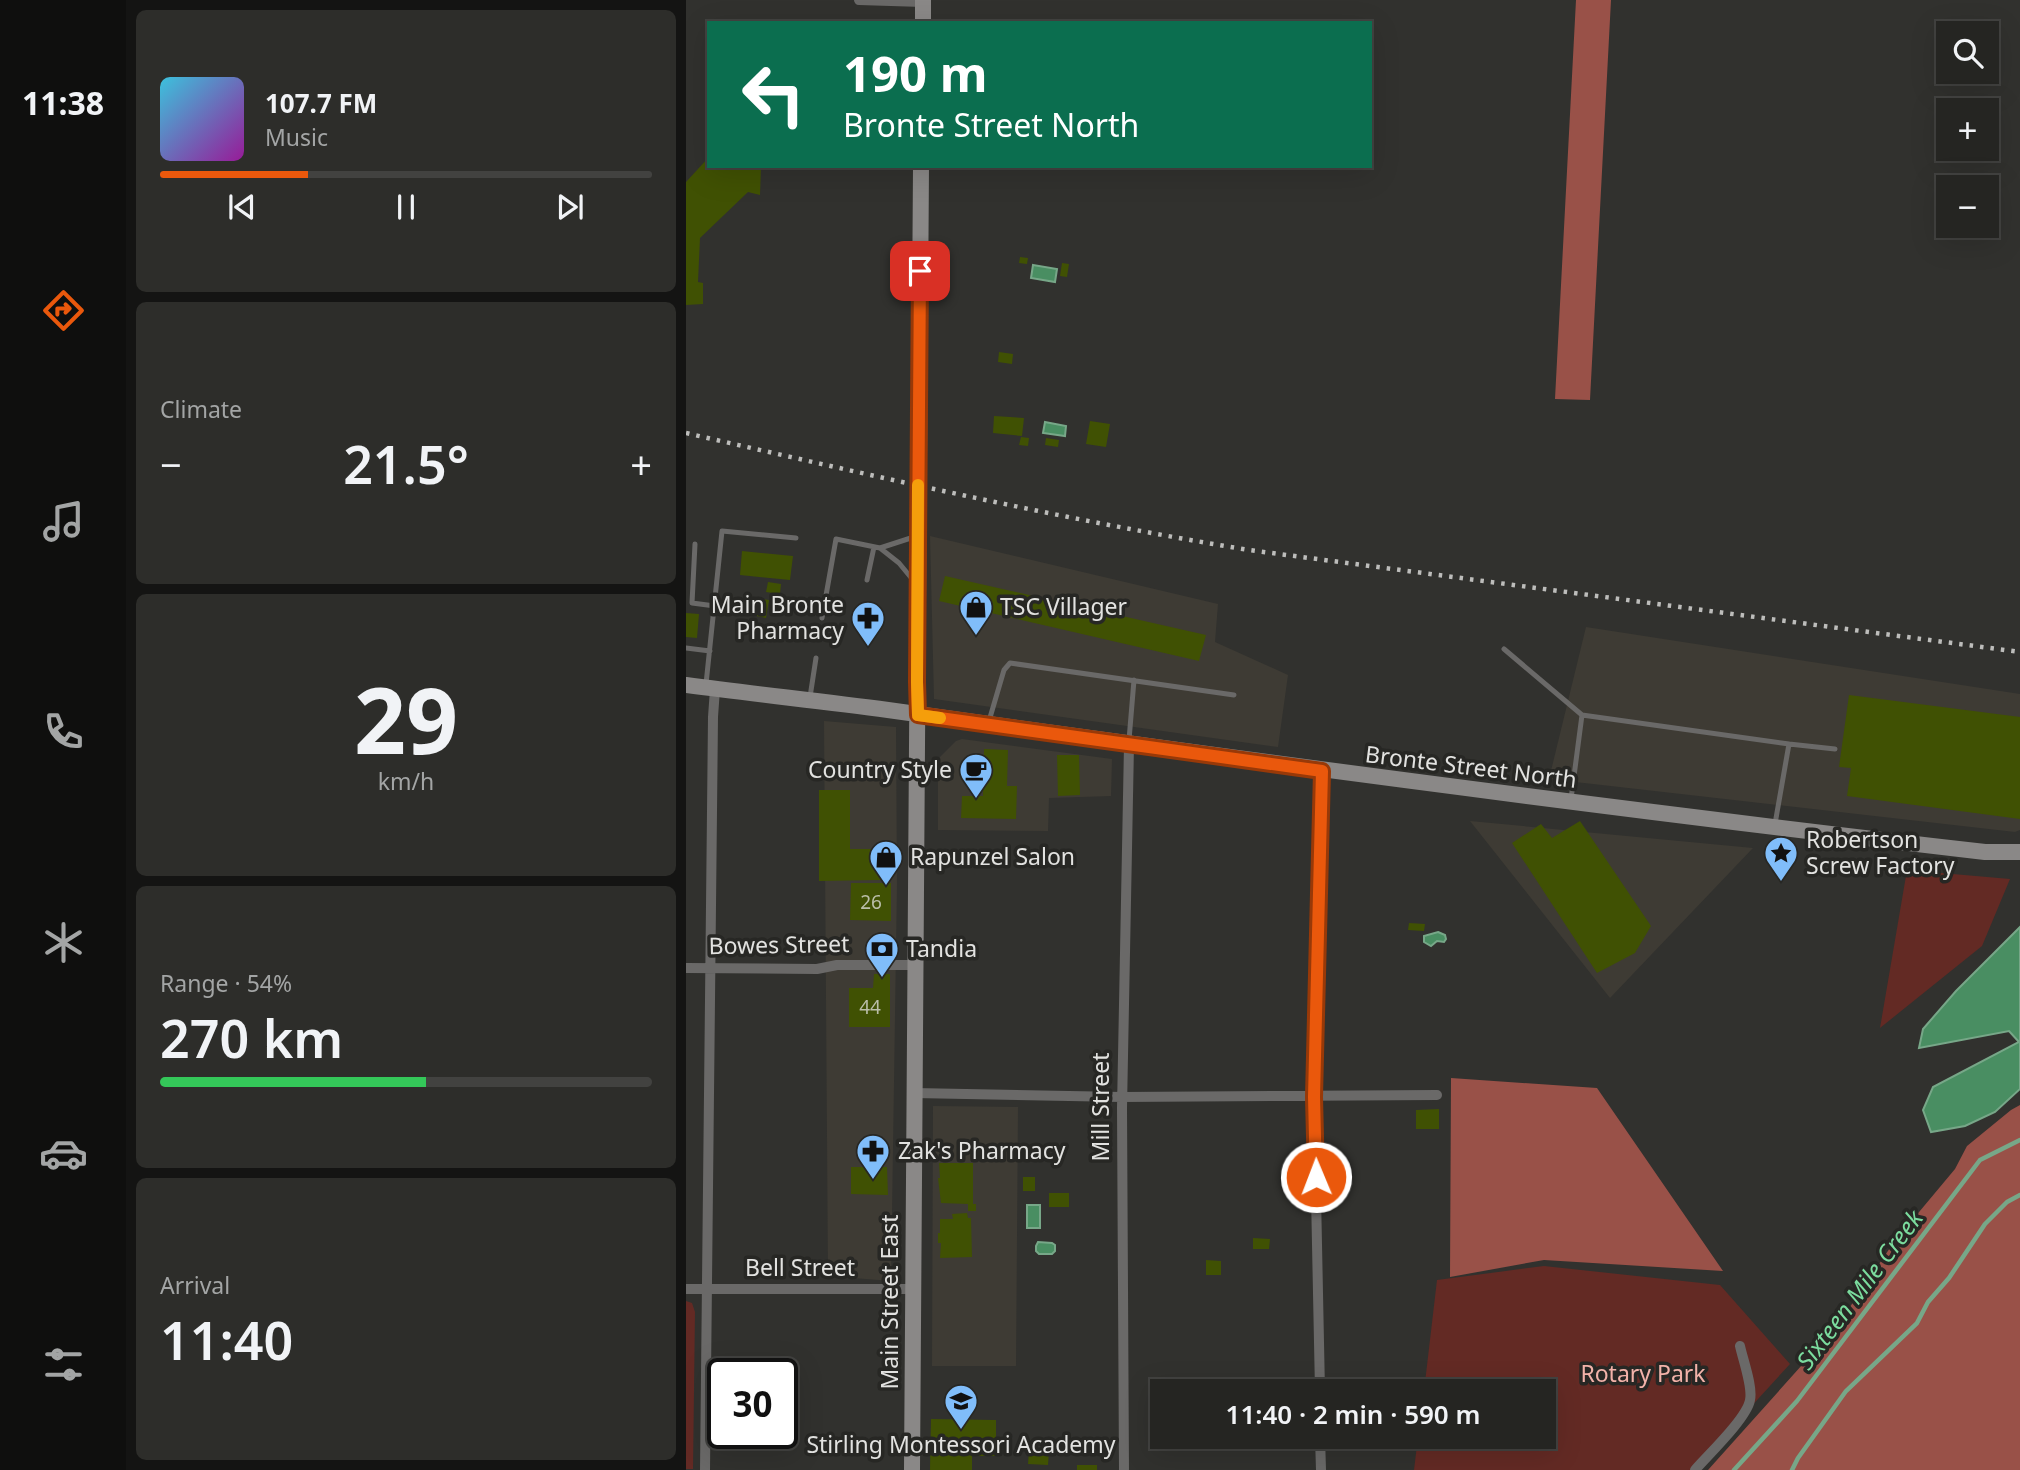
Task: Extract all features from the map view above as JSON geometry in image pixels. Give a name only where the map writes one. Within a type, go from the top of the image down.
[{"type":"main road","points":[[923,1],[923,21]]},
{"type":"main road","name":"Main Street East","points":[[912,1470],[921,168]]},
{"type":"main road","name":"Bronte Street North","points":[[686,685],[1322,771],[1984,852],[2020,852]]},
{"type":"street","points":[[859,0],[923,1]]},
{"type":"street","points":[[705,1470],[713,717],[710,688]]},
{"type":"street","name":"Mill Street","points":[[1124,1470],[1122,1097],[1129,745]]},
{"type":"street","points":[[1320,1379],[1314,1097],[1322,771]]},
{"type":"street","name":"Bowes Street","points":[[686,968],[817,969],[837,965],[916,965]]},
{"type":"street","points":[[914,1093],[1122,1097],[1437,1095]]},
{"type":"street","name":"Bell Street","points":[[686,1289],[913,1289]]},
{"type":"street","points":[[1695,1470],[1745,1413],[1750,1401],[1751,1391],[1740,1346]]},
{"type":"street","points":[[1320,1449],[1321,1470]]},
{"type":"lane","points":[[710,688],[710,651],[722,531],[796,538]]},
{"type":"lane","points":[[877,547],[918,536]]},
{"type":"lane","points":[[822,618],[836,539],[877,547],[899,563],[917,584]]},
{"type":"lane","points":[[695,544],[692,603],[715,606]]},
{"type":"lane","points":[[867,580],[877,547]]},
{"type":"lane","points":[[686,648],[710,651]]},
{"type":"lane","points":[[1504,649],[1582,716],[1835,749]]},
{"type":"lane","points":[[809,701],[816,658]]},
{"type":"lane","points":[[988,724],[1004,670],[1010,663],[1234,695]]},
{"type":"lane","points":[[1129,745],[1134,680]]},
{"type":"lane","points":[[1571,802],[1582,716]]},
{"type":"lane","points":[[1775,827],[1789,744]]},
{"type":"shaded area","points":[[1576,0],[1611,0],[1590,400],[1555,399]]},
{"type":"shaded area","points":[[1033,265],[1057,269],[1055,282],[1031,278]]},
{"type":"shaded area","points":[[1045,422],[1066,426],[1065,436],[1043,433]]},
{"type":"shaded area","points":[[930,536],[1218,604],[1215,642],[1288,675],[1278,747],[934,699]]},
{"type":"shaded area","points":[[1586,627],[2020,694],[2020,830],[2015,832],[1549,779]]},
{"type":"shaded area","points":[[824,721],[896,727],[897,884],[891,1281],[828,1276]]},
{"type":"shaded area","points":[[962,739],[1112,759],[1111,796],[1049,798],[1048,831],[938,830],[938,759],[956,741]]},
{"type":"shaded area","points":[[1470,821],[1753,848],[1610,998]]},
{"type":"shaded area","points":[[2020,927],[2020,1089],[1995,1112],[1965,1126],[1931,1132],[1923,1110],[1933,1087],[2019,1042],[2009,1031],[1919,1048],[1923,1029],[1956,991]]},
{"type":"shaded area","points":[[1438,932],[1445,935],[1444,942],[1437,941],[1431,946],[1424,942],[1424,936]]},
{"type":"shaded area","points":[[1451,1078],[1597,1088],[1723,1271],[1544,1260],[1450,1277]]},
{"type":"shaded area","points":[[2020,1105],[2020,1470],[1708,1470],[1837,1326],[1894,1242],[1955,1169],[1967,1146]]},
{"type":"shaded area","points":[[933,1106],[1018,1107],[1016,1366],[932,1366]]},
{"type":"shaded area","points":[[1027,1205],[1040,1205],[1040,1228],[1027,1228]]},
{"type":"shaded area","points":[[1038,1242],[1052,1243],[1055,1245],[1055,1251],[1052,1254],[1039,1254],[1036,1251]]},
{"type":"green space","points":[[1907,870],[2010,879],[1982,946],[1880,1028]]},
{"type":"green space","name":"Rotary Park","points":[[1544,1266],[1720,1285],[1790,1364],[1693,1470],[1414,1470],[1417,1449],[1556,1449],[1556,1379],[1425,1379],[1437,1280]]},
{"type":"green space","points":[[686,1301],[692,1303],[695,1312],[693,1469],[686,1469]]},
{"type":"building","points":[[707,159],[707,168],[761,168],[760,195],[748,192],[700,238],[698,282],[703,283],[703,304],[686,305],[686,182]]},
{"type":"building","points":[[1020,257],[1028,258],[1027,264],[1019,263]]},
{"type":"building","points":[[1062,263],[1069,264],[1067,277],[1060,276]]},
{"type":"building","points":[[999,352],[1013,354],[1012,364],[998,362]]},
{"type":"building","points":[[994,416],[1024,418],[1022,436],[993,433]]},
{"type":"building","points":[[1090,421],[1110,424],[1106,447],[1086,444]]},
{"type":"building","points":[[1021,437],[1029,438],[1028,446],[1019,445]]},
{"type":"building","points":[[1046,438],[1059,440],[1058,447],[1045,445]]},
{"type":"building","points":[[742,551],[793,556],[790,580],[740,575]]},
{"type":"building","points":[[945,576],[1206,635],[1199,661],[939,601]]},
{"type":"building","points":[[768,582],[781,584],[780,594],[766,592]]},
{"type":"building","points":[[749,597],[769,600],[766,618],[746,614]]},
{"type":"building","points":[[686,613],[699,614],[697,638],[686,637]]},
{"type":"building","points":[[1849,695],[2020,717],[2020,819],[1847,796],[1851,768],[1839,767]]},
{"type":"building","points":[[984,749],[1008,750],[1007,786],[1017,786],[1016,819],[961,818],[962,796],[983,796]]},
{"type":"building","points":[[1057,755],[1079,755],[1080,795],[1058,796]]},
{"type":"building","points":[[819,790],[850,790],[850,849],[883,849],[883,880],[819,881]]},
{"type":"building","points":[[1580,821],[1651,926],[1635,953],[1597,973],[1512,843],[1541,824],[1552,838]]},
{"type":"building","points":[[851,883],[891,883],[891,921],[850,920]]},
{"type":"building","points":[[1409,923],[1425,924],[1424,931],[1408,930]]},
{"type":"building","points":[[874,974],[890,974],[890,1027],[849,1027],[849,988],[873,988]]},
{"type":"building","points":[[1439,1109],[1439,1129],[1416,1129],[1416,1110]]},
{"type":"building","points":[[939,1163],[973,1163],[973,1204],[976,1204],[976,1211],[968,1211],[968,1204],[941,1203]]},
{"type":"building","points":[[851,1167],[887,1167],[888,1195],[851,1194]]},
{"type":"building","points":[[1023,1177],[1035,1177],[1035,1191],[1023,1191]]},
{"type":"building","points":[[1049,1193],[1069,1193],[1069,1207],[1049,1207]]},
{"type":"building","points":[[967,1213],[968,1218],[971,1218],[972,1257],[940,1258],[940,1219],[953,1219],[952,1214]]},
{"type":"building","points":[[1253,1238],[1270,1239],[1269,1249],[1253,1249]]},
{"type":"building","points":[[1206,1260],[1221,1261],[1221,1275],[1206,1275]]},
{"type":"building","points":[[931,1419],[996,1420],[996,1456],[972,1456],[972,1470],[930,1470]]},
{"type":"building","points":[[1029,1451],[1049,1451],[1048,1465],[1028,1464]]},
{"type":"building","points":[[1077,1465],[1097,1465],[1097,1470],[1077,1470]]},
{"type":"waterway","name":"Sixteen Mile Creek","points":[[1734,1470],[1797,1401],[1980,1160],[2020,1140]]},
{"type":"waterway","points":[[1792,1470],[1846,1391],[1917,1323],[1928,1302],[1949,1278],[1985,1224],[2007,1202],[2020,1195]]},
{"type":"railway","points":[[686,433],[1037,511],[1249,550],[2020,652]]},
{"type":"slow traffic","points":[[918,485],[918,715],[940,718]]},
{"type":"place","name":"TSC Villager","points":[[976,637]]},
{"type":"place","name":"Main Bronte Pharmacy","points":[[868,648]]},
{"type":"place","name":"Country Style","points":[[976,800]]},
{"type":"place","name":"Robertson Screw Factory","points":[[1781,883]]},
{"type":"place","name":"Rapunzel Salon","points":[[886,887]]},
{"type":"place","name":"Tandia","points":[[882,979]]},
{"type":"place","name":"Zak's Pharmacy","points":[[873,1181]]},
{"type":"place","name":"Stirling Montessori Academy","points":[[961,1431]]},
{"type":"route","points":[[920,271],[918,715],[1322,771],[1314,1097],[1316,1177]]}]
